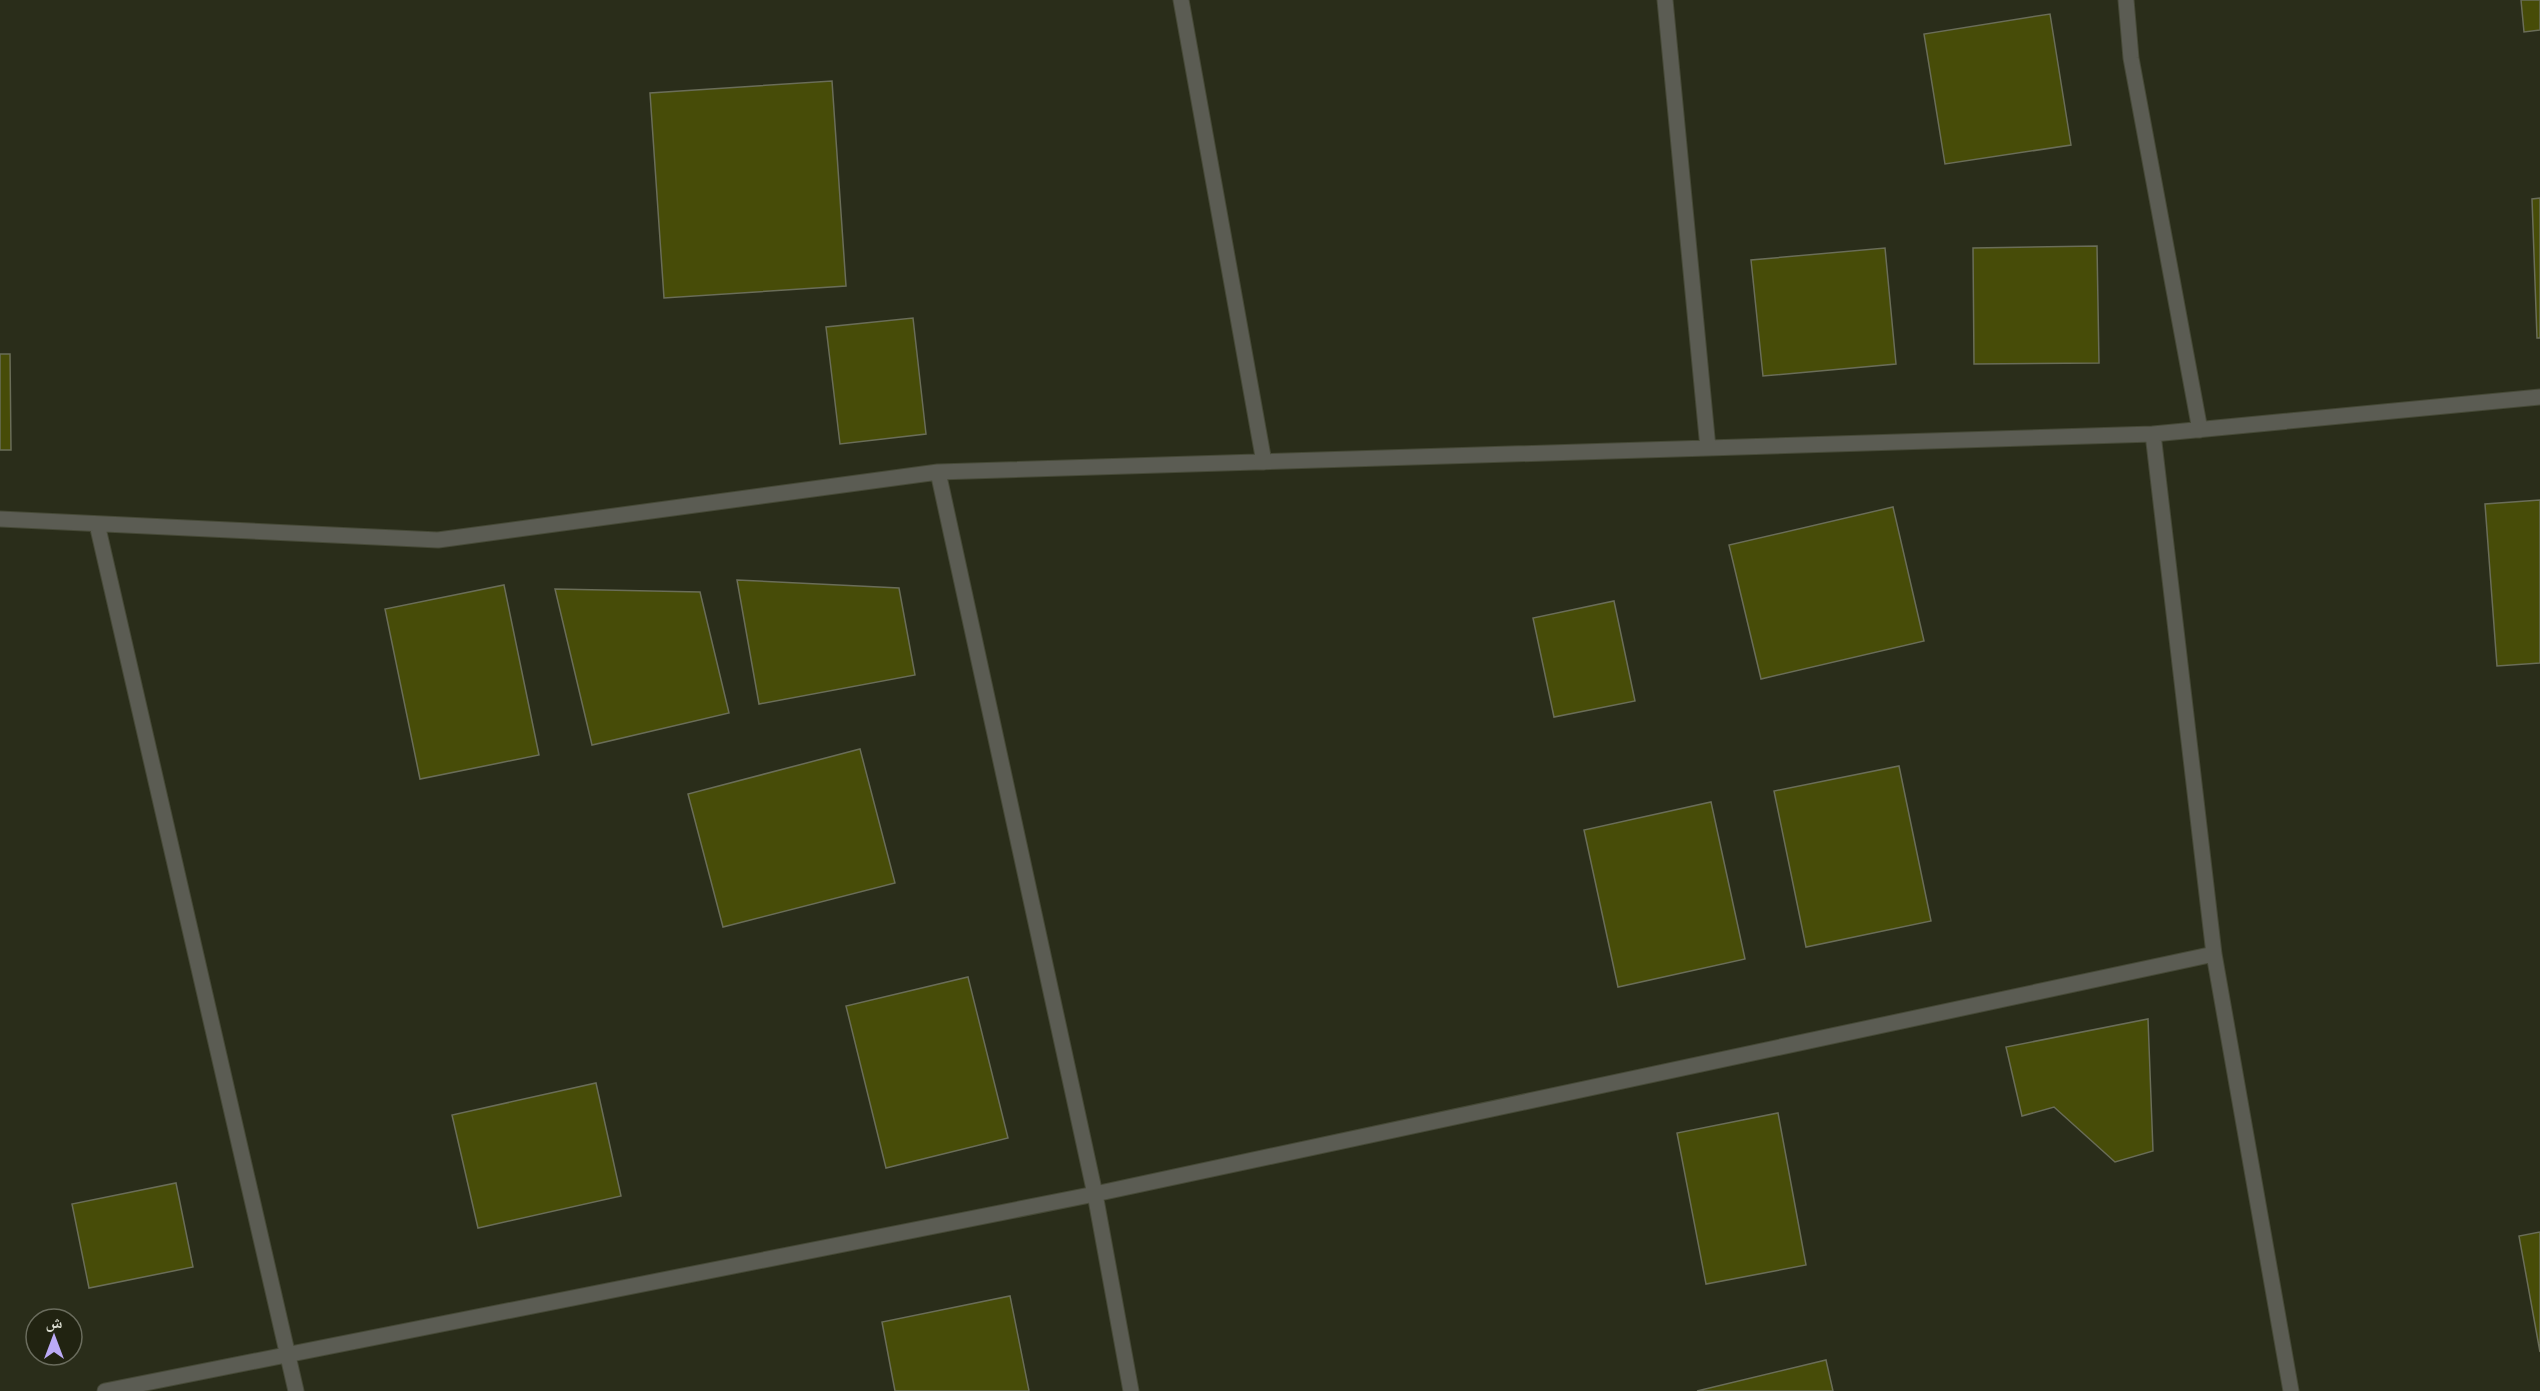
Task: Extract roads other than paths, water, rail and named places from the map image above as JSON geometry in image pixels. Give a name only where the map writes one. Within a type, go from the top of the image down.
[{"type":"street","points":[[1181,0],[1264,462]]},
{"type":"street","points":[[1665,0],[1708,448]]},
{"type":"street","points":[[2126,0],[2131,58],[2200,430]]},
{"type":"street","points":[[0,519],[438,540],[938,472],[2153,434],[2540,397]]},
{"type":"street","points":[[2153,434],[2214,954],[2291,1391]]},
{"type":"street","points":[[938,472],[1095,1194],[1131,1391]]},
{"type":"street","points":[[97,524],[296,1391]]},
{"type":"street","points":[[105,1391],[1095,1194],[2214,954]]}]
